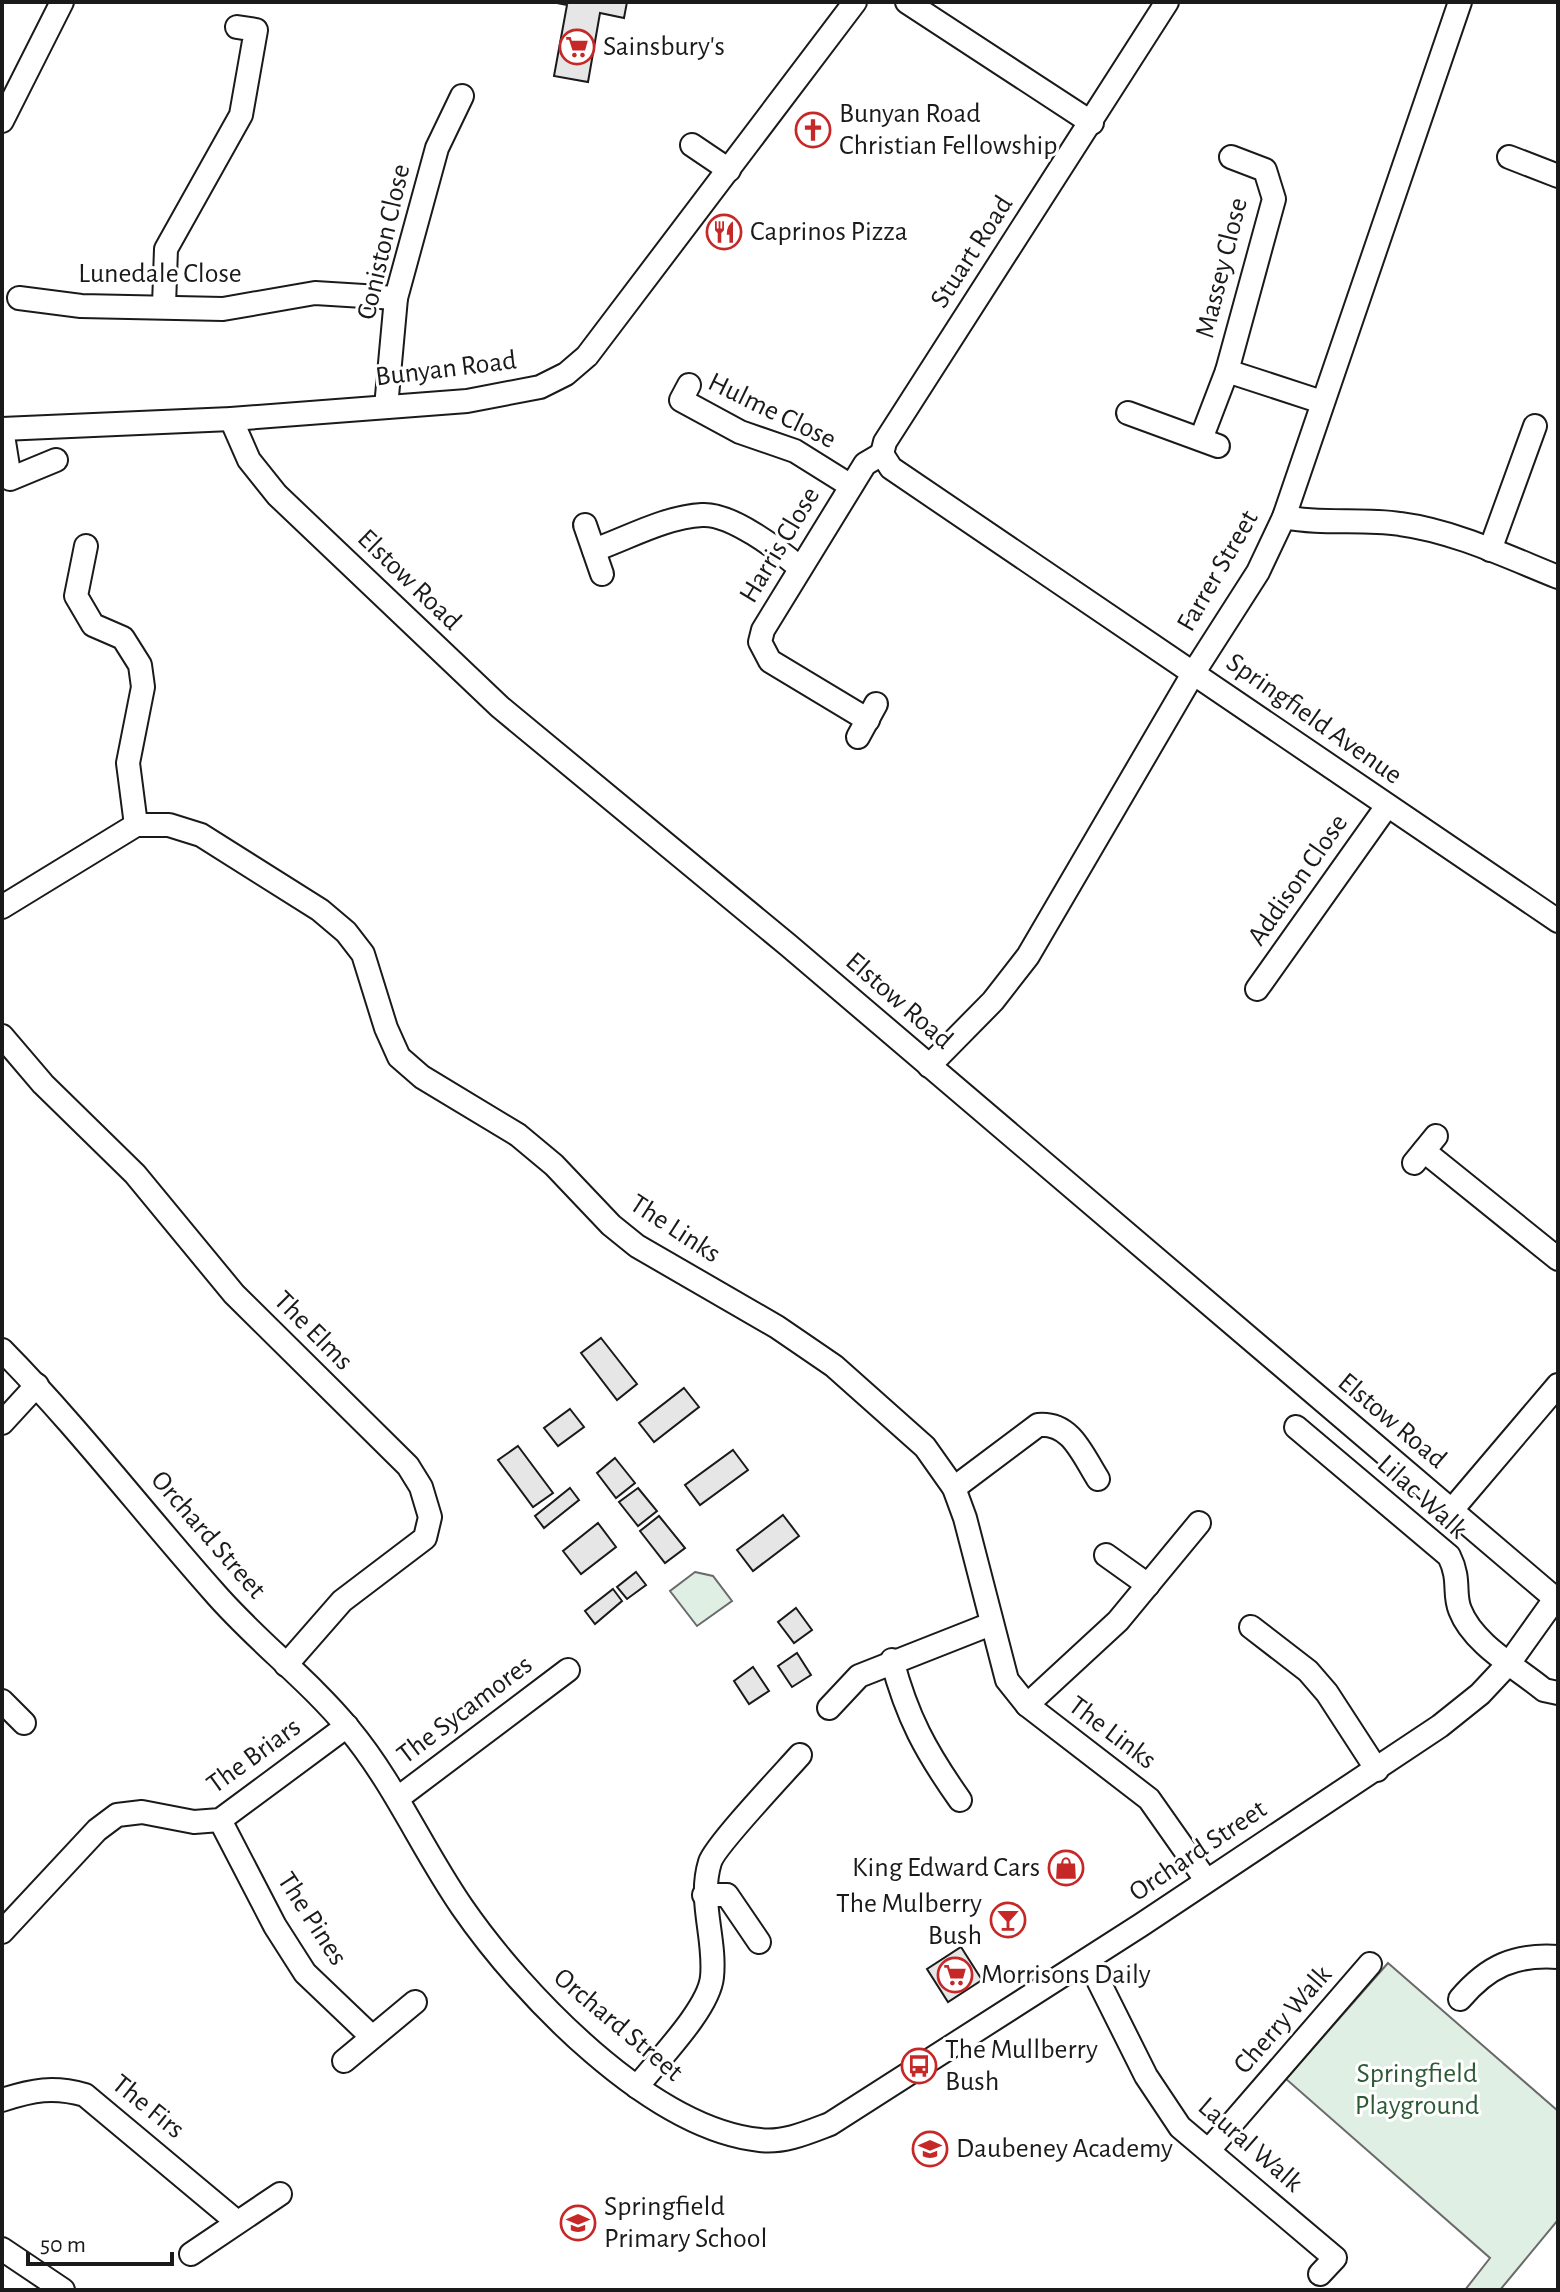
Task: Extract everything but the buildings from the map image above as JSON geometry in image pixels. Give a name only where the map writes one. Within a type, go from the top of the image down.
[{"type":"street","points":[[2,121],[62,2]]},
{"type":"street","name":"Bunyan Road","points":[[2,429],[231,419],[481,398],[540,387],[566,374],[587,356],[855,2]]},
{"type":"street","points":[[907,2],[1092,123]]},
{"type":"street","name":"Stuart Road","points":[[882,454],[885,442],[1167,2]]},
{"type":"street","name":"Farrer Street","points":[[929,1066],[993,1001],[1028,956],[1194,672],[1258,572],[1284,517],[1460,2]]},
{"type":"street","points":[[164,305],[166,249],[241,115],[256,30],[237,27]]},
{"type":"street","name":"Coniston Close","points":[[386,407],[396,298],[437,148],[462,96]]},
{"type":"street","points":[[692,145],[729,170]]},
{"type":"street","name":"Massey Close","points":[[1128,413],[1210,443],[1274,199],[1265,170],[1231,157]]},
{"type":"street","points":[[1509,157],[1558,176]]},
{"type":"street","name":"Lunedale Close","points":[[19,298],[81,306],[164,305],[223,309],[315,293],[396,298]]},
{"type":"street","name":"Massey Close","points":[[1227,371],[1322,402]]},
{"type":"street","name":"Hulme Close","points":[[689,385],[681,400],[740,432],[795,451],[851,486]]},
{"type":"street","name":"Elstow Road","points":[[231,419],[249,460],[277,495],[500,707],[929,1066],[1557,1600]]},
{"type":"street","points":[[1490,550],[1530,464],[1535,426]]},
{"type":"street","points":[[2,429],[10,479],[56,460]]},
{"type":"street","name":"Harris Close","points":[[867,720],[763,653],[760,642],[763,630],[865,464],[882,454]]},
{"type":"street","name":"Springfield Avenue","points":[[882,454],[891,468],[1558,921]]},
{"type":"street","points":[[594,550],[666,523],[704,515],[730,523],[776,547],[800,568]]},
{"type":"street","points":[[1284,517],[1313,523],[1378,521],[1405,524],[1490,550],[1558,577]]},
{"type":"street","points":[[585,525],[602,574]]},
{"type":"street","points":[[2,907],[136,825],[128,763],[143,687],[140,665],[123,638],[93,625],[76,596],[86,546]]},
{"type":"street","name":"Addison Close","points":[[1257,989],[1387,806]]},
{"type":"street","name":"The Links","points":[[136,825],[169,825],[201,835],[338,925],[363,954],[386,1028],[399,1057],[422,1077],[518,1135],[554,1165],[611,1225],[637,1246],[777,1327],[861,1386],[925,1447],[954,1488],[965,1518],[1007,1680],[1027,1705],[1149,1799],[1206,1880]]},
{"type":"street","name":"The Elms","points":[[2,1036],[43,1084],[135,1174],[234,1294],[408,1466],[421,1487],[430,1517],[425,1538],[342,1601],[286,1665]]},
{"type":"street","points":[[1424,1150],[1558,1259]]},
{"type":"street","name":"Orchard Street","points":[[2,1350],[37,1385],[214,1593],[347,1726],[398,1798],[463,1908],[505,1962],[571,2030],[637,2087],[715,2131],[763,2141],[796,2136],[830,2124],[1088,1960],[1377,1770],[1480,1694],[1510,1662],[1557,1600]]},
{"type":"street","points":[[2,1423],[37,1385]]},
{"type":"street","points":[[1451,1511],[1558,1385]]},
{"type":"street","points":[[954,1488],[1029,1431],[1051,1424],[1071,1436],[1098,1479]]},
{"type":"street","name":"Lilac Walk","points":[[1296,1427],[1311,1451],[1449,1556],[1458,1575],[1458,1606],[1470,1630],[1510,1662]]},
{"type":"street","points":[[1027,1705],[1118,1621],[1148,1585],[1185,1554],[1199,1523]]},
{"type":"street","points":[[1106,1555],[1148,1585]]},
{"type":"street","points":[[829,1708],[859,1676],[892,1660],[991,1624]]},
{"type":"street","points":[[1251,1627],[1308,1671],[1327,1693],[1377,1770]]},
{"type":"street","points":[[892,1660],[905,1710],[935,1765],[961,1799]]},
{"type":"street","points":[[1510,1662],[1544,1690],[1558,1693]]},
{"type":"street","name":"The Sycamores","points":[[398,1798],[568,1670]]},
{"type":"street","points":[[2,1701],[24,1723]]},
{"type":"street","name":"The Briars","points":[[2,1932],[97,1830],[117,1815],[142,1812],[194,1822],[220,1820],[347,1726]]},
{"type":"street","points":[[637,2087],[701,2005],[712,1980],[712,1939],[704,1895],[711,1859],[800,1755]]},
{"type":"street","name":"The Pines","points":[[220,1820],[275,1926],[305,1973],[372,2037]]},
{"type":"street","points":[[704,1895],[727,1895],[759,1942]]},
{"type":"street","points":[[1460,1999],[1478,1977],[1504,1961],[1538,1956],[1558,1957]]},
{"type":"street","name":"Laural Walk","points":[[1088,1960],[1162,2105],[1180,2127],[1335,2258],[1320,2274]]},
{"type":"street","name":"Cherry Walk","points":[[1209,2150],[1370,1964]]},
{"type":"street","points":[[344,2061],[415,2002]]},
{"type":"street","name":"The Firs","points":[[2,2100],[35,2089],[59,2087],[85,2095],[237,2222]]},
{"type":"street","points":[[191,2254],[280,2194]]},
{"type":"street","points":[[2,2249],[63,2290]]},
{"type":"green space","points":[[695,1572],[713,1576],[732,1601],[697,1626],[670,1591]]},
{"type":"green space","name":"Springfield Playground","points":[[1388,1963],[1558,2111],[1558,2220],[1500,2290],[1465,2290],[1490,2258],[1286,2079]]},
{"type":"place","name":"Sainsbury's","points":[[577,47]]},
{"type":"place","name":"Bunyan Road Christian Fellowship","points":[[813,130]]},
{"type":"place","name":"Caprinos Pizza","points":[[724,232]]},
{"type":"place","name":"King Edward Cars","points":[[1066,1868]]},
{"type":"place","name":"The Mulberry Bush","points":[[1008,1920]]},
{"type":"place","name":"Morrisons Daily","points":[[955,1975]]},
{"type":"place","name":"The Mullberry Bush","points":[[919,2066]]},
{"type":"place","name":"Daubeney Academy","points":[[930,2149]]},
{"type":"place","name":"Springfield Primary School","points":[[578,2223]]}]
